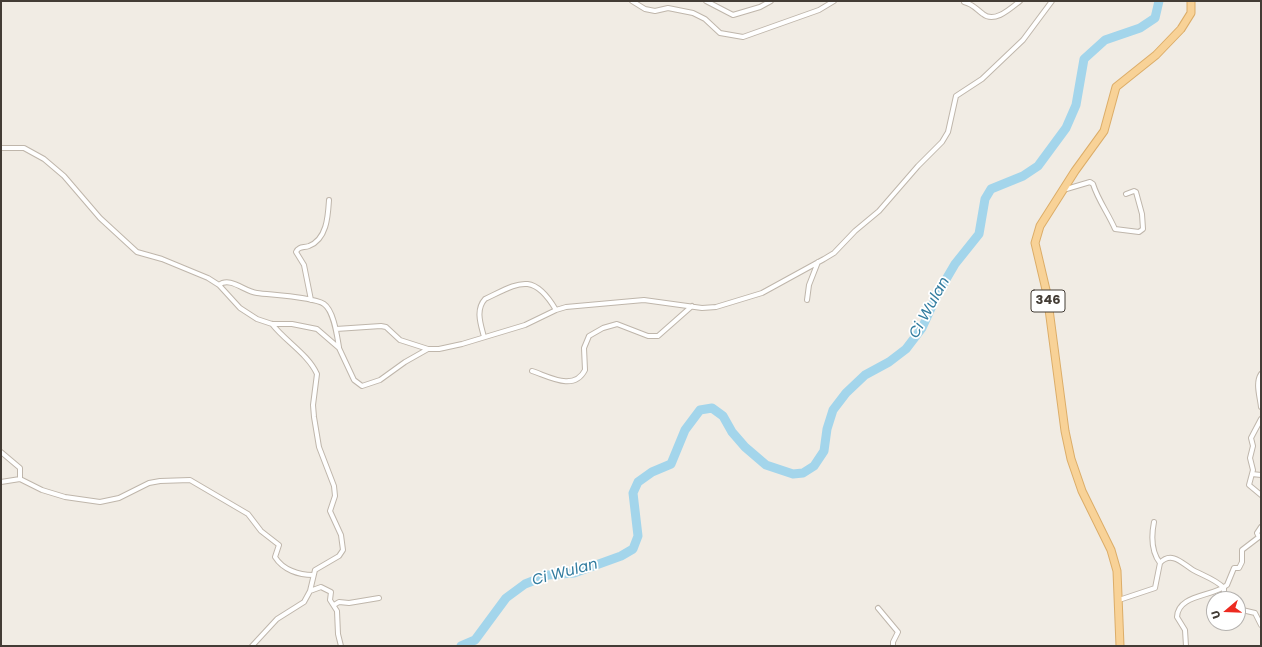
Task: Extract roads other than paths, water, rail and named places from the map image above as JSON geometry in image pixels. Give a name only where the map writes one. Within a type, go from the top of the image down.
[{"type":"main road","name":"346","points":[[1120,646],[1117,571],[1111,550],[1082,491],[1071,459],[1065,431],[1048,301],[1035,247],[1040,226],[1104,131],[1116,87],[1156,55],[1176,34],[1191,13],[1192,1]]},
{"type":"street","points":[[632,1],[645,9],[655,11],[668,8],[693,12],[705,19],[720,33],[739,37],[749,35],[818,10],[834,1]]},
{"type":"street","points":[[706,1],[733,15],[760,7],[771,1]]},
{"type":"street","points":[[964,2],[973,4],[985,16],[991,16],[1003,14],[1015,7],[1020,1]]},
{"type":"street","points":[[336,329],[381,326],[386,327],[400,340],[428,349],[445,348],[525,325],[556,310],[566,307],[644,300],[708,308],[753,297],[834,253],[854,231],[879,211],[918,166],[942,142],[948,132],[956,96],[982,79],[1023,40],[1052,1]]},
{"type":"street","points":[[1,148],[24,148],[44,159],[64,176],[100,218],[137,252],[162,258],[201,274],[219,285],[240,308],[257,318],[272,324],[292,324],[318,329],[339,348]]},
{"type":"street","points":[[1063,190],[1090,182],[1093,184],[1101,205],[1110,218],[1115,229],[1139,232],[1142,229],[1142,223],[1136,192],[1134,191],[1126,194]]},
{"type":"street","points":[[311,300],[304,265],[296,252],[299,248],[312,244],[322,233],[327,221],[329,200]]},
{"type":"street","points":[[807,300],[809,286],[818,262]]},
{"type":"street","points":[[219,285],[229,282],[254,293],[311,300],[322,303],[327,307],[336,329],[339,348],[354,380],[362,386],[384,378],[405,362],[428,349]]},
{"type":"street","points":[[484,338],[479,312],[482,302],[485,299],[515,285],[527,283],[537,287],[548,298],[556,310]]},
{"type":"street","points":[[532,371],[564,382],[577,379],[585,370],[584,344],[592,333],[617,324],[626,326],[648,336],[658,336],[692,306]]},
{"type":"street","points":[[252,646],[277,619],[304,602],[310,591],[313,575],[318,568],[339,556],[343,548],[341,535],[330,511],[335,496],[334,486],[319,447],[315,428],[313,405],[317,374],[302,354],[282,337],[272,324]]},
{"type":"street","points":[[1261,374],[1259,379],[1261,407]]},
{"type":"street","points":[[1261,419],[1251,439],[1253,446],[1250,458],[1253,468],[1249,486],[1261,495]]},
{"type":"street","points":[[1,452],[20,468],[20,479]]},
{"type":"street","points":[[1252,474],[1261,475]]},
{"type":"street","points":[[1,482],[20,479],[45,491],[65,497],[100,502],[115,499],[150,483],[160,481],[190,480],[250,516],[261,531],[279,545],[275,556],[280,562],[297,573],[313,575]]},
{"type":"street","points":[[1154,522],[1152,542],[1155,557],[1160,563]]},
{"type":"street","points":[[1186,646],[1185,630],[1177,618],[1178,611],[1190,598],[1206,596],[1224,588],[1227,585],[1232,570],[1234,568],[1239,568],[1242,562],[1242,550],[1259,536],[1257,533],[1261,527]]},
{"type":"street","points":[[1119,600],[1155,588],[1160,563],[1166,559],[1178,560],[1191,569],[1217,581],[1224,588]]},
{"type":"street","points":[[310,591],[319,586],[328,589],[332,593],[330,600],[337,611],[338,634],[341,646]]},
{"type":"street","points":[[334,605],[340,602],[349,604],[379,598]]},
{"type":"street","points":[[878,608],[898,632],[893,642],[893,646]]},
{"type":"street","points":[[1246,611],[1256,613],[1261,625]]},
{"type":"waterway","name":"Ci Wulan","points":[[461,646],[475,640],[506,598],[525,584],[548,575],[574,573],[621,556],[633,549],[638,536],[633,493],[638,482],[652,472],[671,464],[685,430],[700,410],[712,408],[723,416],[732,432],[745,447],[766,465],[793,474],[803,473],[814,466],[824,451],[827,429],[833,410],[846,393],[865,375],[889,362],[906,349],[922,328],[938,293],[955,264],[979,234],[985,199],[991,189],[1023,176],[1038,166],[1066,128],[1076,105],[1084,59],[1105,40],[1140,28],[1155,18],[1159,1]]}]
